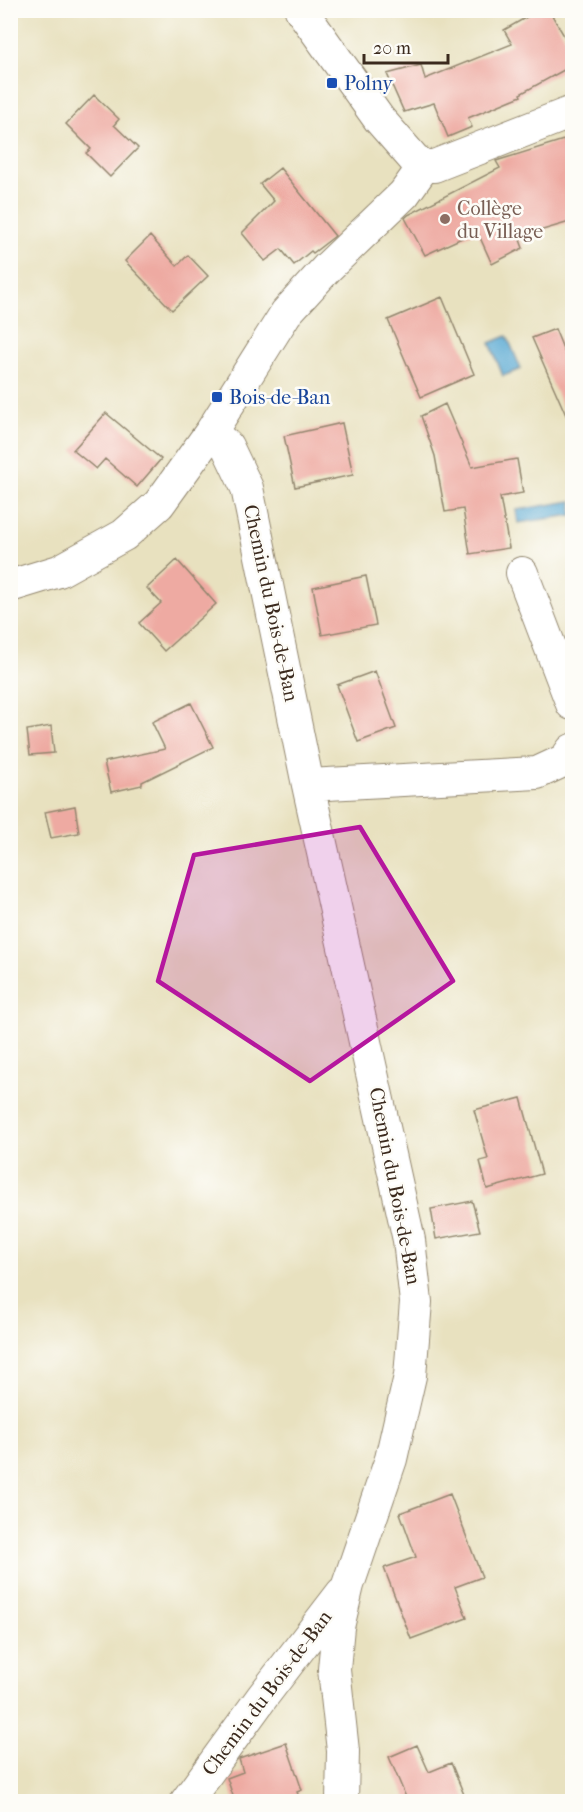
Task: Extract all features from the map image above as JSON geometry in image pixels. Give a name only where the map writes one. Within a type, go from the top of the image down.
[{"type":"street","points":[[301,10],[380,119],[414,159],[424,166],[434,166],[573,112]]},
{"type":"street","points":[[10,586],[59,571],[124,535],[159,504],[211,432],[286,313],[328,267],[404,194],[424,166]]},
{"type":"street","name":"Chemin du Bois-de-Ban","points":[[211,432],[227,446],[247,488],[308,784],[410,1240],[417,1302],[410,1376],[391,1459],[348,1585],[338,1627],[334,1669],[343,1751],[342,1802]]},
{"type":"street","points":[[522,573],[573,704]]},
{"type":"street","points":[[308,784],[537,773],[565,760],[573,750]]},
{"type":"street","name":"Chemin du Bois-de-Ban","points":[[186,1802],[348,1585]]},
{"type":"highlighted area","points":[[360,827],[453,981],[310,1081],[158,981],[194,855]]},
{"type":"water","points":[[507,336],[521,369],[503,376],[490,343]]},
{"type":"water","points":[[572,501],[572,515],[518,523],[516,510]]},
{"type":"building","points":[[539,10],[549,10],[573,51],[573,65],[520,94],[521,96],[468,118],[472,127],[448,137],[434,103],[404,112],[387,74],[421,65],[425,79],[512,44],[504,30]]},
{"type":"building","points":[[94,95],[119,119],[114,125],[138,148],[110,177],[86,153],[91,149],[66,124]]},
{"type":"building","points":[[573,137],[573,221],[519,237],[523,248],[492,264],[477,231],[425,255],[405,218],[408,215],[500,168],[496,161]]},
{"type":"building","points":[[280,168],[335,236],[294,265],[281,249],[265,261],[242,233],[274,201],[260,184]]},
{"type":"building","points":[[150,236],[177,266],[188,255],[208,276],[172,310],[125,261]]},
{"type":"building","points":[[442,297],[474,374],[421,397],[388,320]]},
{"type":"building","points":[[555,329],[573,373],[573,431],[532,338]]},
{"type":"building","points":[[445,404],[472,467],[517,459],[523,493],[500,497],[509,548],[470,554],[463,509],[445,512],[435,456],[421,416]]},
{"type":"building","points":[[106,413],[161,459],[137,487],[105,459],[96,469],[73,450]]},
{"type":"building","points":[[342,423],[353,475],[295,487],[284,436]]},
{"type":"building","points":[[177,560],[216,604],[164,651],[139,623],[161,603],[147,588]]},
{"type":"building","points":[[366,576],[376,625],[322,635],[313,587]]},
{"type":"building","points":[[375,671],[396,728],[358,742],[337,685]]},
{"type":"building","points":[[191,703],[213,747],[142,782],[142,785],[111,792],[104,762],[165,749],[152,722]]},
{"type":"building","points":[[51,726],[54,753],[30,755],[27,730]]},
{"type":"building","points":[[75,806],[79,833],[51,838],[45,812]]},
{"type":"building","points":[[521,1098],[542,1174],[487,1189],[480,1161],[488,1159],[474,1110]]},
{"type":"building","points":[[472,1201],[480,1231],[436,1239],[431,1209]]},
{"type":"building","points":[[450,1494],[482,1577],[455,1587],[467,1618],[411,1639],[384,1568],[416,1557],[400,1513]]},
{"type":"building","points":[[286,1743],[302,1790],[297,1792],[301,1802],[235,1802],[227,1778],[243,1772],[239,1759]]},
{"type":"building","points":[[417,1745],[429,1772],[451,1763],[467,1802],[408,1802],[389,1757]]},
{"type":"place","name":"Polny","points":[[332,83]]},
{"type":"place","name":"Collège du Village","points":[[445,219]]},
{"type":"place","name":"Bois-de-Ban","points":[[217,397]]}]
